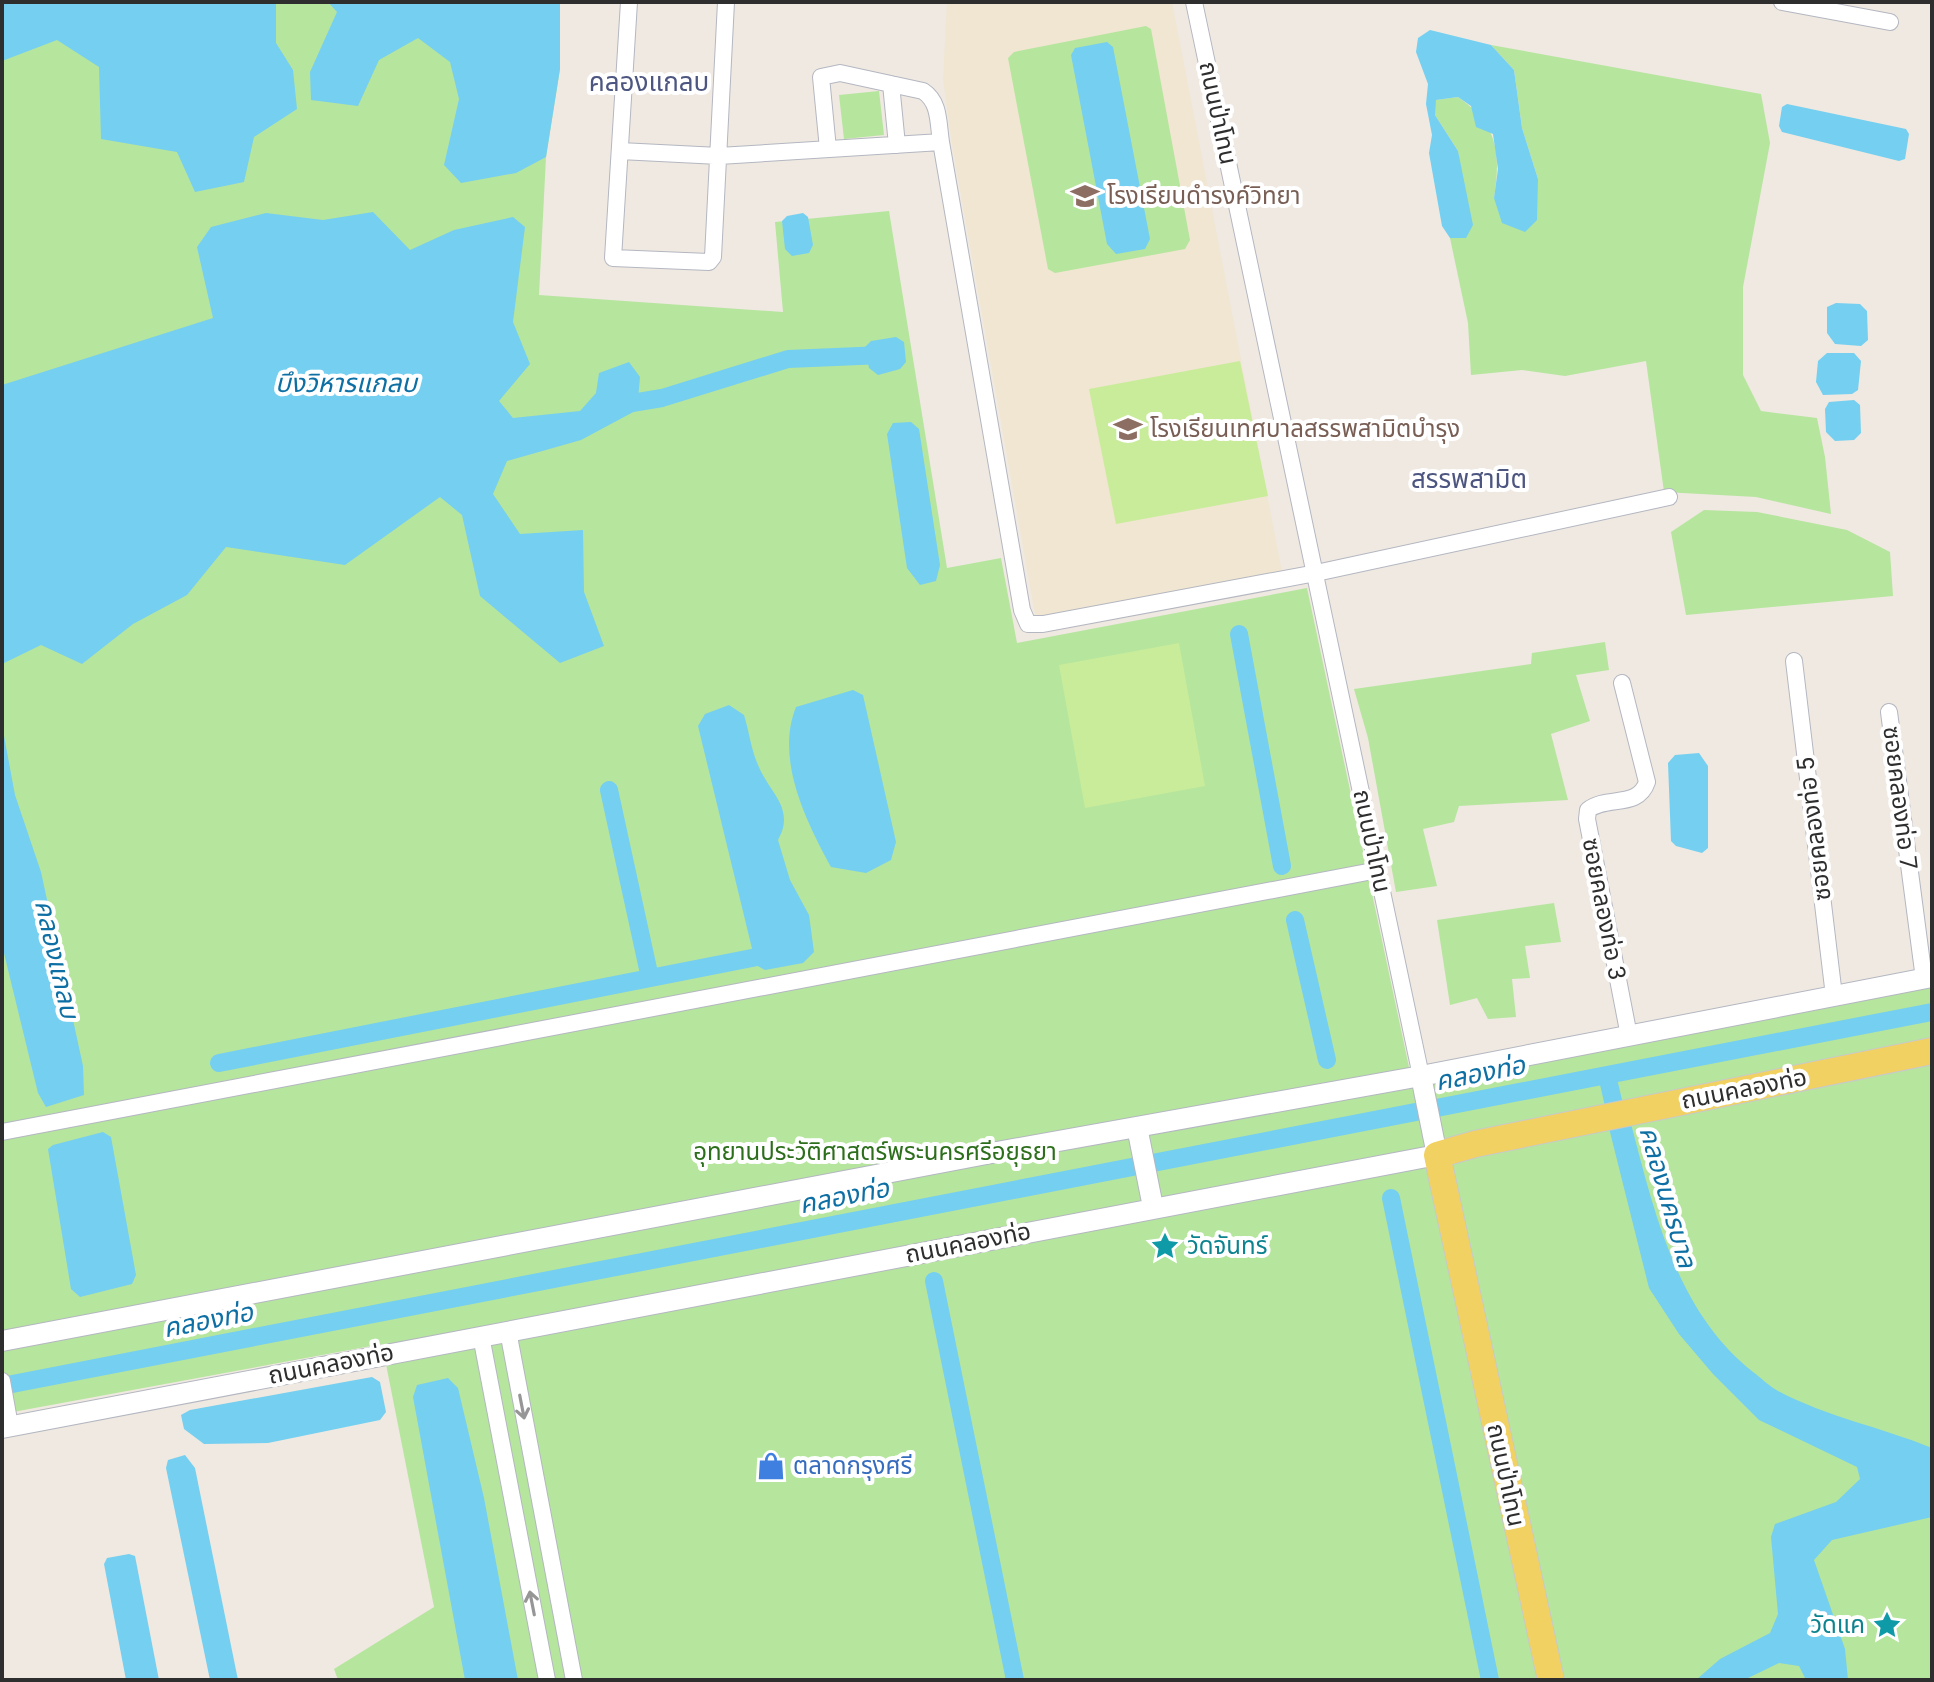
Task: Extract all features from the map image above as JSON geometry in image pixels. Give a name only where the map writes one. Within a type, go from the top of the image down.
[{"type":"main road","name":"ถนนคลองท่อ","points":[[1435,1146],[1475,1144],[1932,1051]]},
{"type":"main road","name":"ถนนป่าโทน","points":[[1435,1146],[1551,1680]]},
{"type":"street","points":[[629,2],[613,258],[709,262],[712,260],[719,156],[726,2]]},
{"type":"street","name":"ถนนป่าโทน","points":[[1194,2],[1435,1146]]},
{"type":"street","points":[[1782,2],[1890,22]]},
{"type":"street","points":[[828,149],[821,77],[840,73],[923,91],[936,104],[1022,610],[1028,624],[1043,624],[1316,573],[1669,497]]},
{"type":"street","points":[[891,84],[897,145]]},
{"type":"street","points":[[620,151],[719,156],[941,142]]},
{"type":"street","name":"ซอยคลองท่อ 5","points":[[1794,661],[1834,996]]},
{"type":"street","name":"ซอยคลองท่อ 3","points":[[1622,683],[1647,782],[1635,798],[1596,803],[1588,810],[1587,819],[1629,1036]]},
{"type":"street","name":"ซอยคลองท่อ 7","points":[[1889,712],[1928,978]]},
{"type":"street","points":[[2,1132],[1378,870]]},
{"type":"street","points":[[2,1341],[1422,1081],[1629,1036],[1928,978]]},
{"type":"street","points":[[1138,1132],[1151,1202]]},
{"type":"street","name":"ถนนคลองท่อ","points":[[6,1427],[508,1331],[1435,1146]]},
{"type":"street","points":[[508,1331],[574,1680]]},
{"type":"street","points":[[481,1336],[547,1680]]},
{"type":"street","points":[[2,1381],[7,1405],[6,1427]]},
{"type":"shaded area","points":[[947,2],[1172,2],[1282,572],[1042,617],[1035,614],[952,144],[943,79]]},
{"type":"green space","name":"อุทยานประวัติศาสตร์พระนครศรีอยุธยา","points":[[2,2],[560,2],[560,69],[546,157],[539,295],[783,312],[775,222],[889,211],[947,568],[1001,558],[1017,643],[1307,588],[1413,1086],[1932,987],[1932,1680],[338,1680],[334,1669],[434,1607],[382,1344],[2,1414]]},
{"type":"green space","points":[[1146,26],[1151,29],[1190,240],[1185,249],[1055,273],[1048,269],[1008,58],[1014,52]]},
{"type":"green space","points":[[1491,45],[1761,94],[1770,143],[1743,287],[1743,375],[1761,411],[1817,418],[1831,514],[1756,497],[1664,492],[1646,361],[1565,376],[1522,370],[1471,375],[1468,323],[1450,238],[1466,238],[1458,151],[1435,115],[1435,100],[1458,97],[1489,129],[1496,153],[1494,198],[1538,179],[1522,128],[1514,70]]},
{"type":"green space","points":[[879,91],[884,135],[844,139],[839,95]]},
{"type":"green space","points":[[1240,361],[1268,496],[1116,524],[1089,389]]},
{"type":"green space","points":[[1704,510],[1757,512],[1847,530],[1890,552],[1893,596],[1686,615],[1671,532]]},
{"type":"green space","points":[[1605,642],[1609,670],[1576,675],[1590,721],[1551,734],[1568,800],[1459,806],[1454,822],[1423,829],[1437,886],[1396,892],[1368,738],[1354,689],[1531,664],[1532,653]]},
{"type":"green space","points":[[1179,643],[1205,786],[1085,808],[1059,665]]},
{"type":"green space","points":[[1554,903],[1561,942],[1525,946],[1530,978],[1512,979],[1516,1017],[1488,1019],[1477,998],[1450,1005],[1437,920]]},
{"type":"water","points":[[2,2],[276,2],[276,43],[293,70],[297,109],[254,137],[244,182],[195,192],[177,152],[101,139],[99,67],[57,40],[2,61]]},
{"type":"water","points":[[328,2],[560,2],[560,69],[546,157],[516,173],[461,183],[444,165],[459,99],[450,62],[418,38],[379,60],[358,106],[311,100],[310,72],[337,12]]},
{"type":"water","points":[[1430,30],[1491,45],[1514,70],[1522,128],[1538,179],[1537,220],[1525,232],[1502,223],[1494,198],[1498,169],[1493,134],[1476,127],[1471,106],[1458,97],[1436,100],[1435,115],[1458,151],[1473,225],[1466,238],[1450,238],[1442,226],[1429,153],[1432,135],[1426,104],[1428,84],[1416,52],[1418,38]]},
{"type":"water","points":[[1107,42],[1113,47],[1150,239],[1145,249],[1116,254],[1107,244],[1071,55],[1075,48]]},
{"type":"water","points":[[1787,104],[1906,129],[1909,134],[1905,159],[1899,161],[1782,132],[1779,126],[1782,107]]},
{"type":"water","name":"บึงวิหารแกลบ","points":[[373,212],[410,250],[454,230],[513,217],[525,227],[513,322],[530,364],[499,401],[513,418],[580,411],[596,393],[599,373],[629,362],[640,377],[637,410],[581,440],[507,461],[493,494],[520,534],[583,530],[584,592],[604,646],[560,663],[480,596],[462,515],[440,497],[345,565],[226,547],[187,595],[133,624],[82,664],[41,645],[2,664],[2,385],[213,318],[197,247],[211,227],[266,213],[323,220]]},
{"type":"water","points":[[803,213],[808,217],[813,245],[809,253],[792,256],[785,249],[782,221],[787,216]]},
{"type":"water","points":[[1836,303],[1860,304],[1867,311],[1868,340],[1861,346],[1835,344],[1827,333],[1827,307]]},
{"type":"water","points":[[896,337],[904,342],[906,362],[900,369],[878,375],[869,368],[865,347],[871,341]]},
{"type":"water","points":[[1827,353],[1854,353],[1861,361],[1858,390],[1852,394],[1823,395],[1816,382],[1818,361]]},
{"type":"water","points":[[1854,400],[1860,405],[1861,433],[1854,440],[1835,441],[1826,432],[1825,409],[1829,402]]},
{"type":"water","points":[[911,422],[919,429],[940,565],[936,581],[920,585],[907,568],[887,434],[893,423]]},
{"type":"water","points":[[853,690],[863,695],[896,842],[891,860],[866,873],[831,867],[803,810],[791,768],[789,747],[790,727],[796,707]]},
{"type":"water","points":[[729,705],[744,715],[758,765],[782,810],[783,829],[778,840],[790,880],[809,915],[814,952],[803,963],[765,970],[756,965],[698,726],[705,714]]},
{"type":"water","points":[[2,725],[15,795],[41,872],[83,1066],[84,1095],[46,1107],[38,1093],[2,945]]},
{"type":"water","points":[[1699,753],[1708,766],[1708,848],[1702,853],[1676,846],[1671,841],[1668,763],[1675,755]]},
{"type":"water","points":[[1630,1120],[1659,1224],[1672,1257],[1705,1320],[1727,1347],[1778,1391],[1816,1408],[1932,1448],[1932,1517],[1832,1540],[1814,1560],[1845,1649],[1848,1680],[1806,1680],[1799,1666],[1779,1663],[1744,1680],[1696,1680],[1720,1659],[1770,1633],[1778,1614],[1771,1537],[1775,1524],[1836,1502],[1860,1479],[1857,1467],[1759,1420],[1679,1334],[1649,1288],[1608,1124]]},
{"type":"water","points":[[103,1132],[111,1137],[136,1275],[132,1284],[80,1297],[71,1289],[48,1149]]},
{"type":"water","points":[[372,1377],[380,1382],[386,1412],[380,1420],[268,1443],[204,1444],[184,1429],[181,1415],[190,1410]]},
{"type":"water","points":[[448,1378],[458,1388],[484,1498],[518,1680],[465,1680],[413,1397],[417,1385]]},
{"type":"water","points":[[185,1455],[195,1468],[238,1680],[210,1680],[166,1468],[168,1460]]},
{"type":"water","points":[[129,1554],[135,1556],[159,1680],[126,1680],[104,1564],[107,1558]]},
{"type":"waterway","points":[[614,406],[662,398],[788,359],[883,355]]},
{"type":"waterway","points":[[1239,634],[1282,866]]},
{"type":"waterway","points":[[609,790],[650,978]]},
{"type":"waterway","points":[[1295,920],[1327,1060]]},
{"type":"waterway","points":[[219,1063],[777,953]]},
{"type":"waterway","name":"คลองท่อ","points":[[2,1386],[1932,1012]]},
{"type":"waterway","name":"คลองนครบาล","points":[[1607,1075],[1619,1127]]},
{"type":"waterway","points":[[1391,1198],[1490,1680]]},
{"type":"waterway","points":[[934,1281],[1015,1680]]},
{"type":"place","name":"โรงเรียนดำรงค์วิทยา","points":[[1085,196]]},
{"type":"place","name":"โรงเรียนเทศบาลสรรพสามิตบำรุง","points":[[1128,429]]},
{"type":"place","name":"วัดจันทร์","points":[[1165,1246]]},
{"type":"place","name":"ตลาดกรุงศรี","points":[[771,1466]]},
{"type":"place","name":"วัดแค","points":[[1887,1625]]},
{"type":"district","name":"คลองแกลบ","points":[[649,82]]},
{"type":"district","name":"สรรพสามิต","points":[[1469,479]]}]
